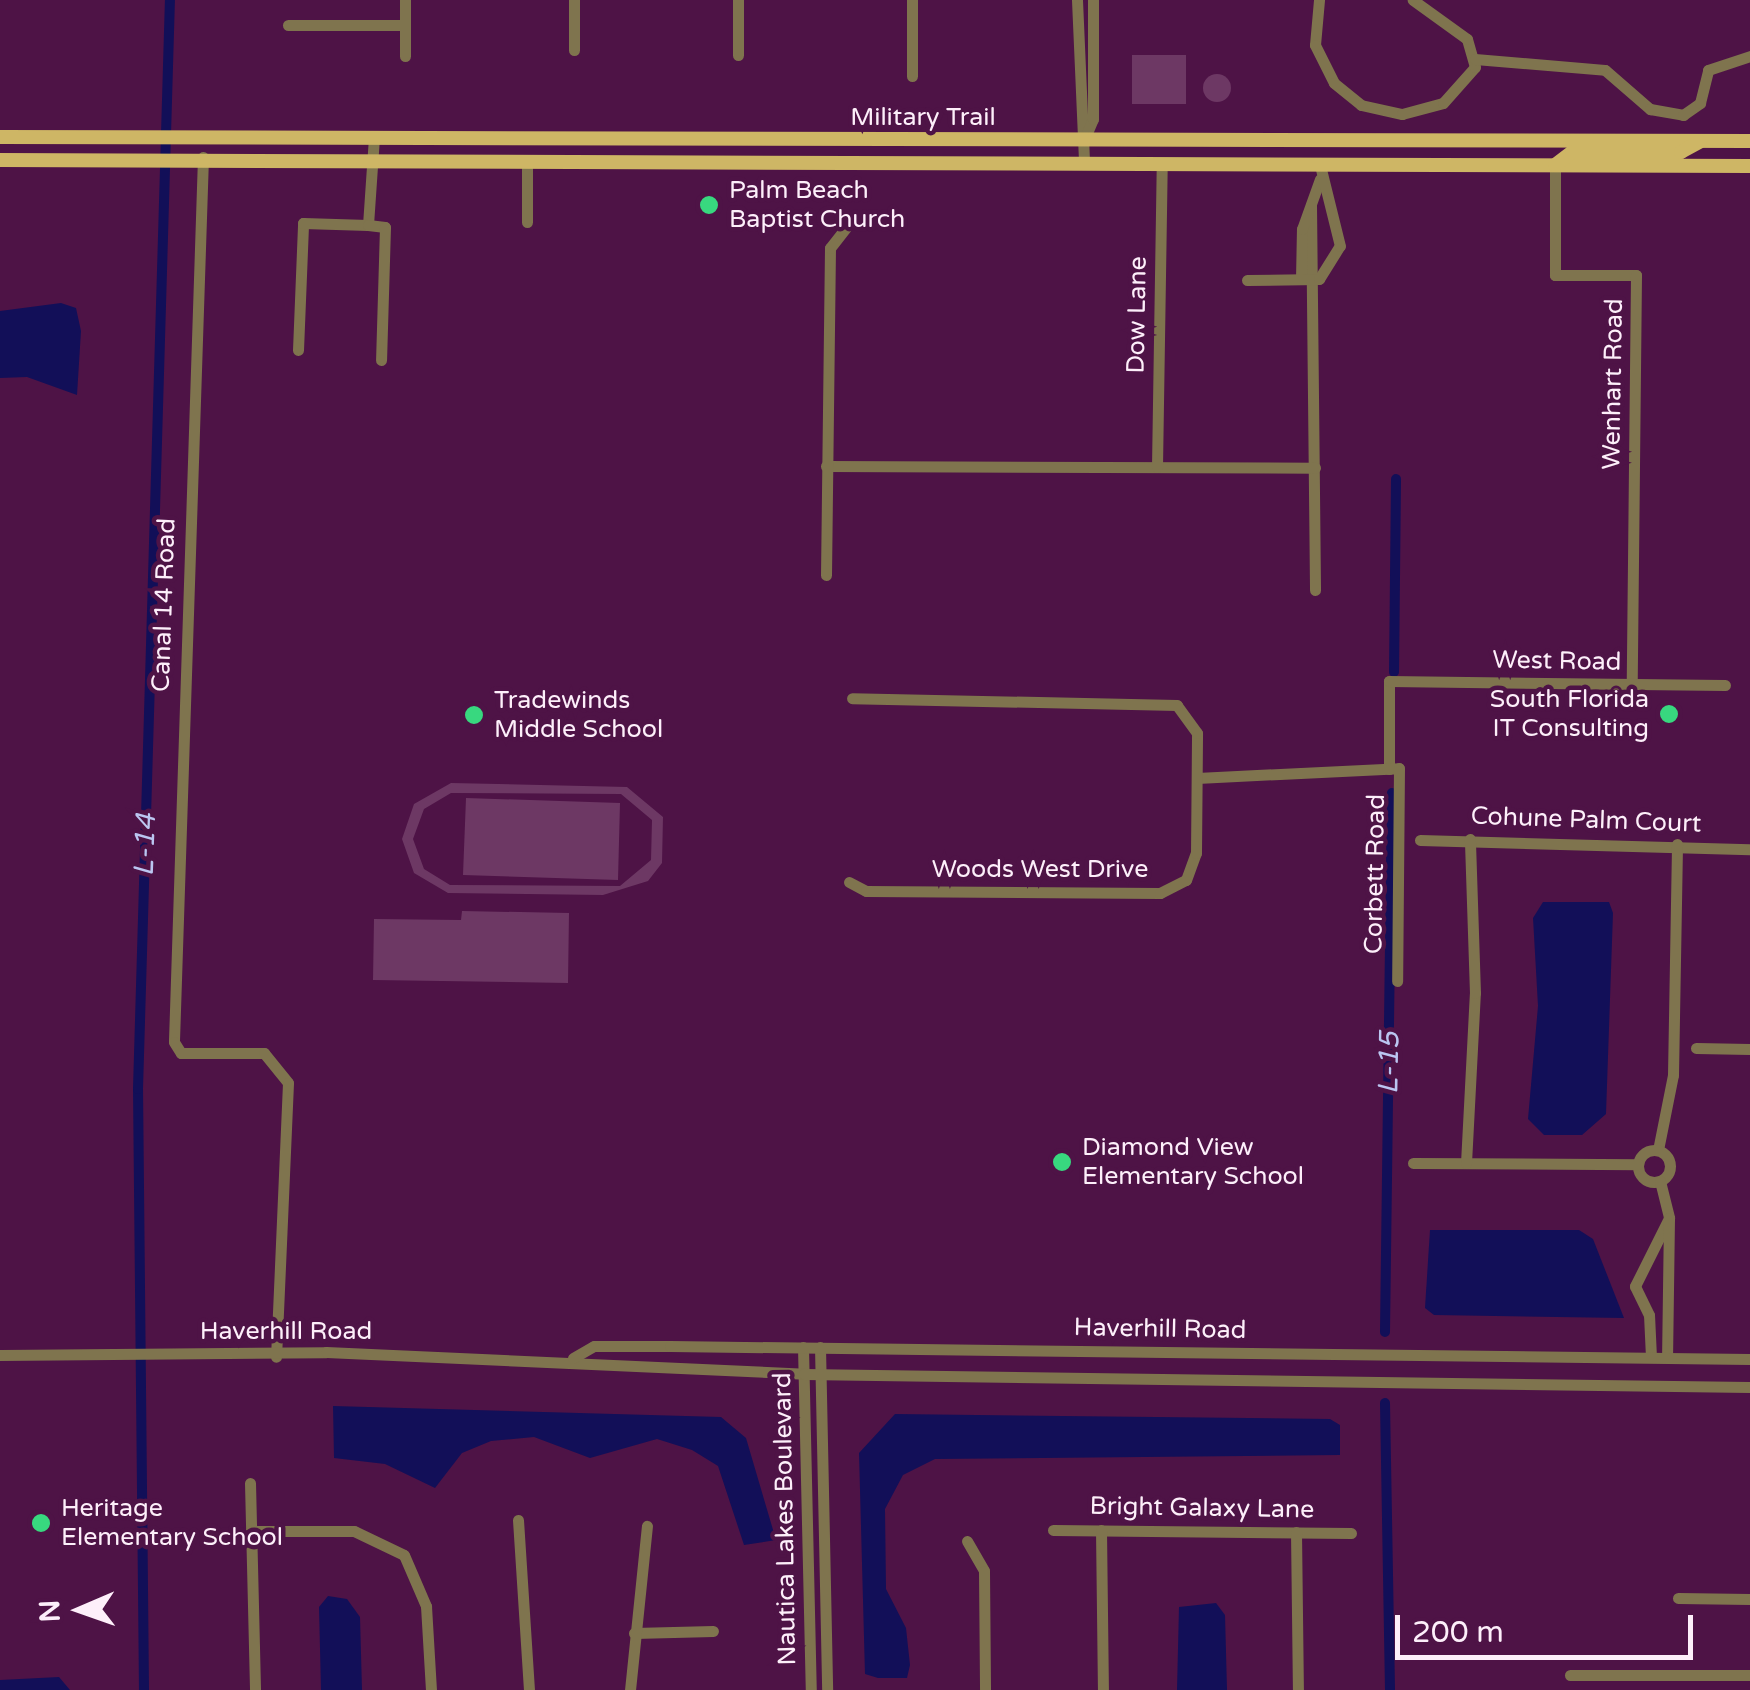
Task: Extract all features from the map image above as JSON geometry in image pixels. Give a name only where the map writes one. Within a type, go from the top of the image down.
[{"type":"main road","name":"Military Trail","points":[[0,137],[1750,141]]},
{"type":"main road","points":[[1555,165],[1572,152],[1681,152],[1700,141]]},
{"type":"main road","points":[[1426,166],[1444,156],[1538,154],[1547,142]]},
{"type":"main road","name":"Military Trail","points":[[0,160],[203,156],[374,162],[1084,162],[1320,172],[1426,166],[1750,166]]},
{"type":"street","points":[[405,0],[405,56]]},
{"type":"street","points":[[574,0],[574,50]]},
{"type":"street","points":[[738,0],[738,55]]},
{"type":"street","points":[[912,0],[912,76]]},
{"type":"street","points":[[1077,0],[1084,162]]},
{"type":"street","points":[[1084,140],[1092,0]]},
{"type":"street","points":[[1318,0],[1314,31],[1326,72],[1374,110],[1402,114],[1442,103],[1469,80],[1475,59],[1466,39],[1413,0]]},
{"type":"street","points":[[288,25],[405,25]]},
{"type":"street","points":[[1475,59],[1613,72],[1650,109],[1684,115],[1700,103],[1708,70],[1750,56]]},
{"type":"street","points":[[368,224],[374,136]]},
{"type":"street","name":"Canal 14 Road","points":[[203,156],[174,1042],[182,1052],[264,1053],[277,1062],[288,1084],[276,1357]]},
{"type":"street","points":[[527,163],[527,222]]},
{"type":"street","name":"Dow Lane","points":[[1157,467],[1162,164]]},
{"type":"street","name":"Wenhart Road","points":[[1555,165],[1555,274],[1636,275],[1632,684]]},
{"type":"street","points":[[1315,590],[1307,252],[1310,205],[1320,172]]},
{"type":"street","points":[[1247,280],[1307,280],[1332,259],[1342,229],[1320,172]]},
{"type":"street","points":[[298,350],[302,224],[368,224],[385,227],[381,360]]},
{"type":"street","points":[[826,575],[830,248],[849,224]]},
{"type":"street","points":[[1307,252],[1332,259]]},
{"type":"street","points":[[826,466],[1315,468]]},
{"type":"street","name":"West Road","points":[[1389,681],[1725,685]]},
{"type":"street","name":"Corbett Road","points":[[1389,681],[1397,981]]},
{"type":"street","name":"Woods West Drive","points":[[849,882],[872,891],[1168,891],[1196,860],[1195,726],[1163,700],[852,698]]},
{"type":"street","points":[[1197,778],[1394,768]]},
{"type":"street","name":"Cohune Palm Court","points":[[1420,840],[1677,844],[1750,849]]},
{"type":"street","points":[[1466,1163],[1475,994],[1470,840]]},
{"type":"street","points":[[1413,1163],[1638,1164],[1658,1150],[1672,1076],[1677,844]]},
{"type":"street","points":[[1696,1048],[1750,1049]]},
{"type":"street","points":[[1658,1150],[1670,1162],[1660,1181],[1669,1218],[1667,1357]]},
{"type":"street","points":[[1638,1164],[1644,1178],[1660,1181]]},
{"type":"street","points":[[1651,1357],[1650,1315],[1635,1286],[1669,1218]]},
{"type":"street","name":"Haverhill Road","points":[[573,1358],[594,1346],[804,1346],[1750,1360]]},
{"type":"street","name":"Nautica Lakes Boulevard","points":[[804,1346],[811,1690]]},
{"type":"street","name":"Nautica Lakes Boulevard","points":[[820,1347],[827,1690]]},
{"type":"street","points":[[1384,1382],[1385,1354]]},
{"type":"street","name":"Haverhill Road","points":[[0,1355],[573,1358],[599,1368],[804,1374],[1750,1387]]},
{"type":"street","points":[[250,1483],[255,1690]]},
{"type":"street","points":[[518,1520],[529,1690]]},
{"type":"street","points":[[630,1690],[646,1526]]},
{"type":"street","name":"Bright Galaxy Lane","points":[[1053,1530],[1351,1533]]},
{"type":"street","points":[[1101,1530],[1104,1690]]},
{"type":"street","points":[[251,1531],[354,1531],[404,1555],[426,1606],[431,1690]]},
{"type":"street","points":[[1296,1532],[1298,1690]]},
{"type":"street","points":[[967,1541],[984,1572],[985,1690]]},
{"type":"street","points":[[1678,1598],[1750,1599]]},
{"type":"street","points":[[634,1633],[713,1631]]},
{"type":"street","points":[[1570,1675],[1750,1675]]},
{"type":"shaded area","points":[[1132,55],[1186,55],[1186,104],[1132,104]]},
{"type":"shaded area","points":[[1217,74],[1227,78],[1231,88],[1227,98],[1217,102],[1207,98],[1203,88],[1207,78]]},
{"type":"shaded area","points":[[61,303],[76,308],[81,331],[77,395],[27,377],[0,378],[0,311]]},
{"type":"shaded area","points":[[451,783],[627,787],[663,817],[662,863],[648,881],[603,895],[448,893],[414,873],[402,839],[414,804]],"holes":[[[451,793],[621,794],[652,820],[651,860],[620,886],[450,885],[424,869],[413,839],[424,809]]]},
{"type":"shaded area","points":[[466,798],[620,803],[618,880],[463,875]]},
{"type":"shaded area","points":[[1543,902],[1609,902],[1613,913],[1606,1114],[1582,1135],[1544,1135],[1528,1119],[1538,1006],[1533,918]]},
{"type":"shaded area","points":[[462,911],[569,913],[568,983],[373,980],[374,919],[461,920]]},
{"type":"shaded area","points":[[1430,1230],[1579,1230],[1593,1239],[1624,1318],[1434,1315],[1425,1308]]},
{"type":"shaded area","points":[[333,1406],[721,1417],[746,1438],[776,1540],[744,1545],[718,1466],[692,1450],[657,1439],[590,1458],[534,1437],[491,1441],[462,1453],[435,1488],[385,1464],[334,1458]]},
{"type":"shaded area","points":[[895,1414],[1330,1419],[1340,1425],[1340,1455],[935,1459],[903,1475],[885,1509],[886,1589],[906,1628],[910,1665],[907,1678],[878,1678],[865,1674],[859,1453]]},
{"type":"shaded area","points":[[328,1596],[347,1599],[360,1617],[362,1690],[321,1690],[319,1607]]},
{"type":"shaded area","points":[[1216,1603],[1225,1615],[1227,1690],[1177,1690],[1179,1607]]},
{"type":"shaded area","points":[[59,1677],[70,1690],[0,1690],[0,1680]]},
{"type":"waterway","name":"L-14","points":[[144,1690],[138,1089],[170,0]]},
{"type":"waterway","name":"L-15","points":[[1394,672],[1396,479]]},
{"type":"waterway","name":"L-15","points":[[1385,1332],[1392,793]]},
{"type":"waterway","name":"L-15","points":[[1385,1403],[1390,1690]]},
{"type":"place","name":"Palm Beach Baptist Church","points":[[709,205]]},
{"type":"place","name":"South Florida IT Consulting","points":[[1669,714]]},
{"type":"place","name":"Tradewinds Middle School","points":[[474,715]]},
{"type":"place","name":"Diamond View Elementary School","points":[[1062,1162]]},
{"type":"place","name":"Heritage Elementary School","points":[[41,1523]]}]
